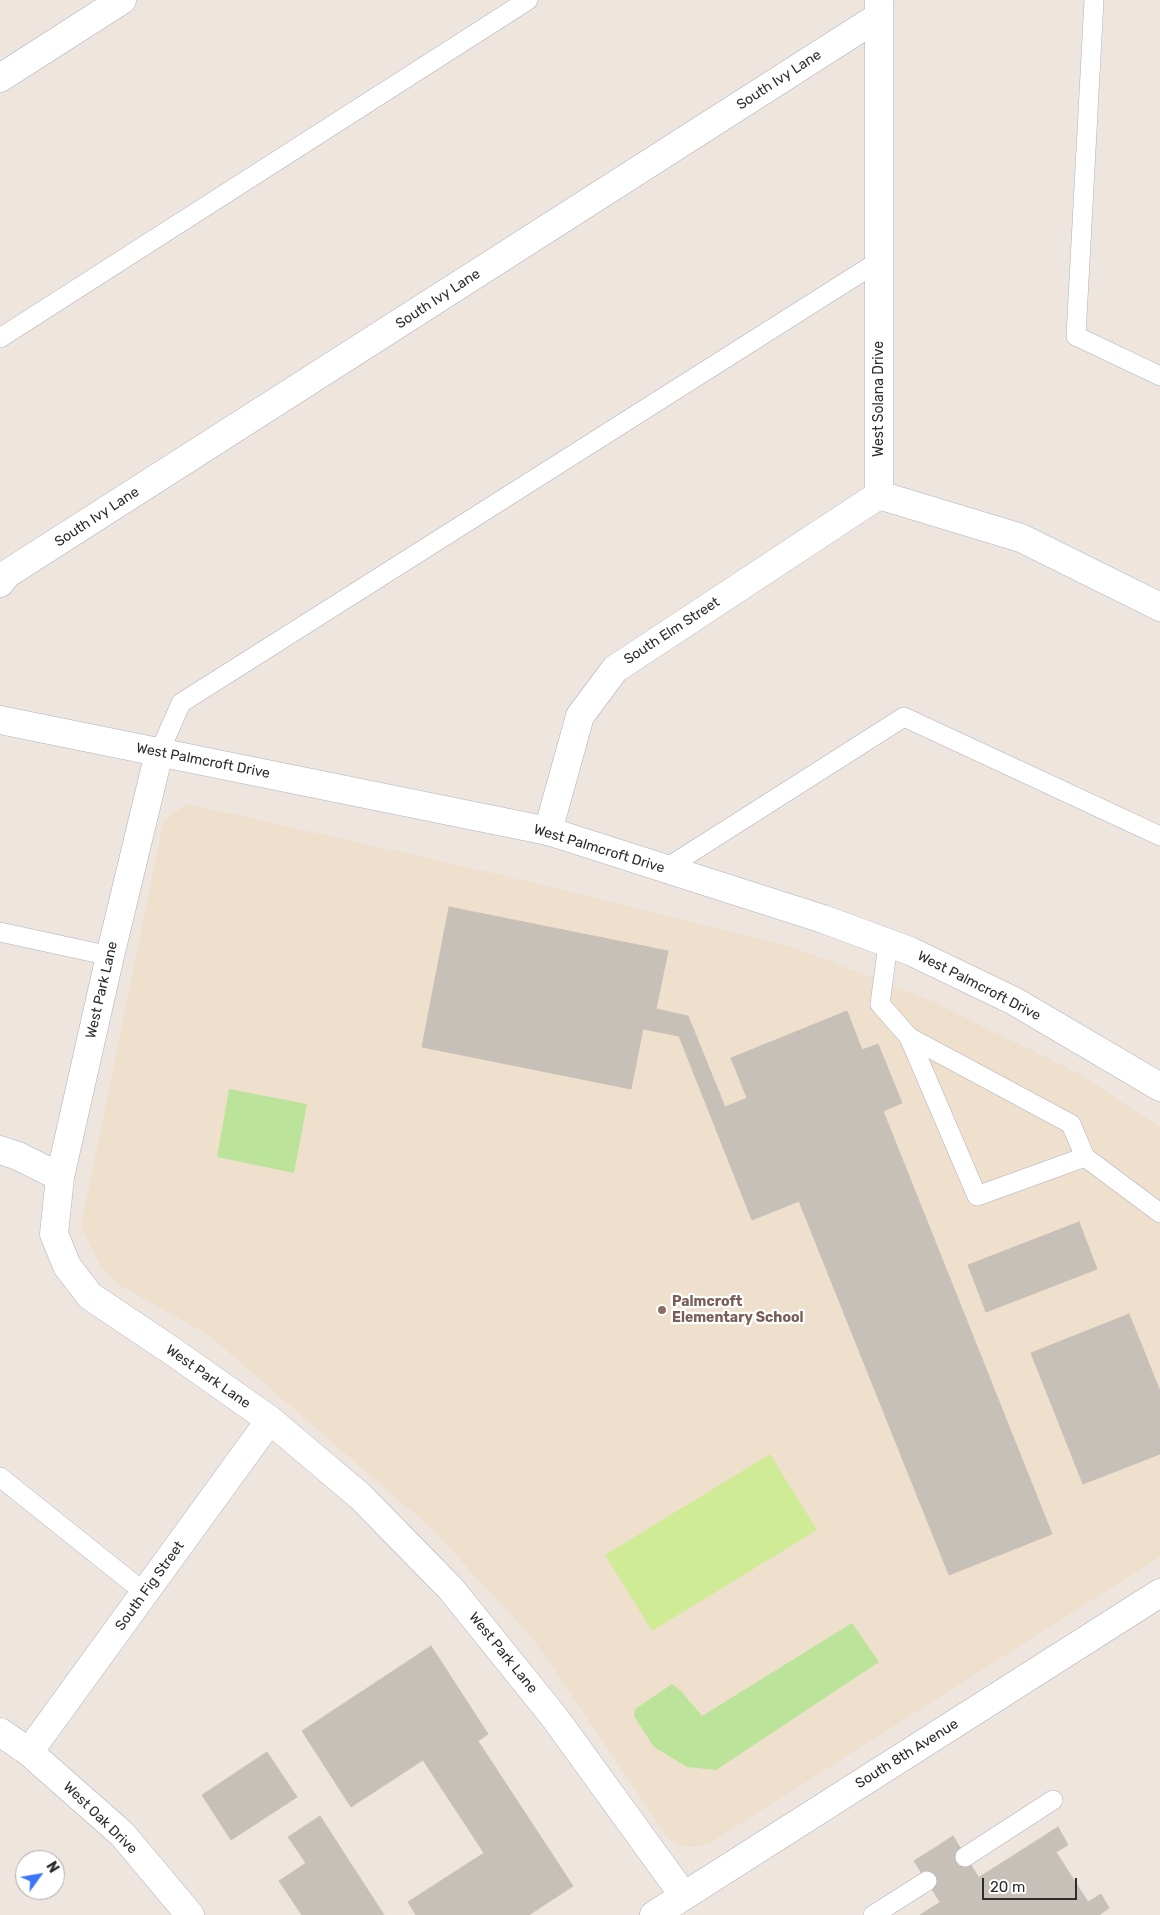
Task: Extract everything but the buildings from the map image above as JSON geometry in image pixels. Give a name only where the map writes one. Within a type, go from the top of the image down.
[{"type":"street","points":[[0,78],[122,0]]},
{"type":"street","name":"West Solana Drive","points":[[879,8],[879,495]]},
{"type":"street","name":"South Ivy Lane","points":[[0,583],[7,574],[879,8]]},
{"type":"street","points":[[879,495],[1021,538],[1160,607]]},
{"type":"street","name":"South Elm Street","points":[[548,831],[580,716],[615,669],[879,495]]},
{"type":"street","name":"West Palmcroft Drive","points":[[0,720],[548,831],[824,919],[910,951],[1014,1001],[1160,1087]]},
{"type":"street","name":"West Park Lane","points":[[159,753],[110,956],[60,1177],[54,1234],[67,1266],[90,1296],[270,1420],[361,1497],[451,1589],[555,1718],[690,1906]]},
{"type":"street","points":[[0,1150],[18,1156],[60,1177]]},
{"type":"street","name":"South Fig Street","points":[[30,1752],[270,1420]]},
{"type":"street","name":"South 8th Avenue","points":[[654,1915],[690,1906],[1160,1593]]},
{"type":"street","name":"West Oak Drive","points":[[0,1732],[30,1752],[122,1834],[190,1915]]},
{"type":"lane","points":[[0,338],[528,0]]},
{"type":"lane","points":[[1094,0],[1076,336],[1160,376]]},
{"type":"lane","points":[[159,753],[180,703],[879,261]]},
{"type":"lane","points":[[665,869],[904,717],[1160,836]]},
{"type":"lane","points":[[0,932],[110,956]]},
{"type":"lane","points":[[888,944],[880,1004],[909,1037],[977,1196],[1085,1157]]},
{"type":"lane","points":[[909,1037],[1071,1124],[1085,1157],[1160,1213]]},
{"type":"lane","points":[[0,1477],[145,1593]]},
{"type":"lane","points":[[965,1857],[1053,1800]]},
{"type":"lane","points":[[873,1915],[927,1881]]},
{"type":"shaded area","name":"Palmcroft Elementary School","points":[[188,804],[480,870],[790,946],[932,1001],[1081,1075],[1160,1127],[1160,1557],[710,1843],[694,1847],[684,1847],[670,1841],[534,1640],[432,1529],[210,1336],[116,1283],[99,1263],[81,1226],[163,824],[172,813]]},
{"type":"green space","points":[[229,1089],[307,1104],[294,1173],[217,1157]]},
{"type":"green space","points":[[770,1454],[817,1530],[652,1631],[605,1555]]},
{"type":"green space","points":[[852,1623],[879,1662],[716,1770],[687,1767],[654,1747],[634,1716],[635,1709],[672,1684],[680,1690],[702,1716]]},
{"type":"place","name":"Palmcroft Elementary School","points":[[662,1310]]}]
